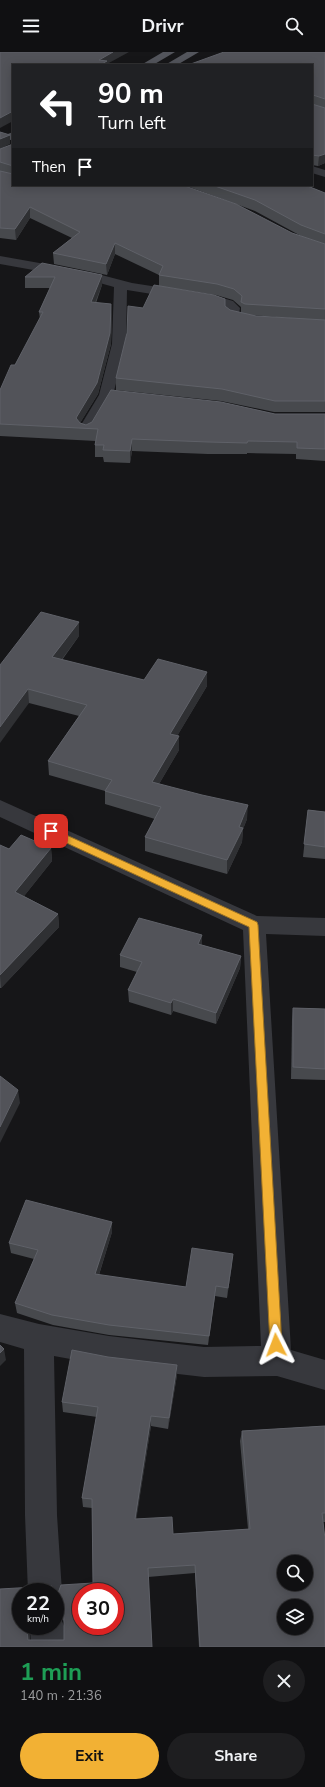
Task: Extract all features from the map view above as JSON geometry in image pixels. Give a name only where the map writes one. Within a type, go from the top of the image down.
[{"type":"main road","points":[[148,64],[170,52]]},
{"type":"main road","points":[[172,64],[194,52]]},
{"type":"main road","points":[[0,141],[12,135]]},
{"type":"street","points":[[0,260],[90,276],[131,287],[216,300],[228,304],[233,308],[232,316],[236,319],[270,322]]},
{"type":"street","points":[[86,430],[106,395],[119,344],[121,284]]},
{"type":"street","points":[[106,395],[121,397]]},
{"type":"street","points":[[2,813],[254,925],[325,927]]},
{"type":"street","points":[[254,925],[277,1360]]},
{"type":"street","points":[[0,1328],[39,1339],[109,1351],[204,1362],[277,1360],[325,1375]]},
{"type":"street","points":[[39,1339],[41,1515],[45,1583]]},
{"type":"street","points":[[47,1635],[48,1647]]},
{"type":"building","points":[[0,52],[113,52],[99,60],[107,61],[102,64],[12,64],[12,112],[0,118]]},
{"type":"building","points":[[224,52],[325,52],[325,99],[313,95],[313,64],[191,64]]},
{"type":"building","points":[[313,104],[325,108],[325,154],[319,156],[313,155]]},
{"type":"building","points":[[0,132],[10,135],[0,139]]},
{"type":"building","points":[[12,144],[12,166],[0,162],[0,149]]},
{"type":"building","points":[[0,171],[12,174],[12,186],[185,186],[236,204],[292,233],[325,244],[325,309],[245,304],[241,302],[242,296],[234,289],[217,284],[159,275],[163,266],[115,243],[106,264],[53,253],[80,232],[30,207],[15,229],[0,228]]},
{"type":"building","points":[[215,186],[308,186],[325,193],[325,234],[301,225],[255,200]]},
{"type":"building","points":[[42,263],[102,275],[91,302],[111,304],[110,333],[97,383],[76,418],[80,423],[86,425],[92,422],[111,390],[221,402],[275,414],[325,414],[325,449],[297,448],[297,442],[248,441],[247,443],[132,439],[130,451],[103,450],[104,445],[95,445],[98,429],[0,424],[0,390],[11,365],[15,365],[43,312],[39,312],[55,277],[25,277]]},
{"type":"building","points":[[154,285],[214,295],[225,299],[225,306],[230,310],[256,316],[325,320],[325,401],[275,401],[222,389],[116,378],[127,333],[128,306],[143,308]]},
{"type":"building","points":[[41,612],[79,622],[52,657],[144,680],[158,659],[207,672],[170,734],[179,736],[152,782],[248,805],[239,827],[243,828],[227,860],[145,837],[161,807],[105,791],[112,780],[48,761],[87,705],[28,689],[0,727],[0,665]]},
{"type":"building","points":[[308,810],[325,812],[325,847],[304,844]]},
{"type":"building","points":[[21,835],[51,848],[15,892],[58,914],[0,975],[0,845],[9,849]]},
{"type":"building","points":[[139,918],[202,935],[198,944],[241,956],[216,1013],[173,999],[171,1003],[128,990],[142,962],[120,955]]},
{"type":"building","points":[[293,1008],[325,1009],[325,1069],[293,1067]]},
{"type":"building","points":[[0,1076],[18,1090],[0,1127]]},
{"type":"building","points":[[26,1200],[112,1222],[95,1274],[186,1287],[192,1248],[233,1254],[228,1288],[216,1286],[209,1336],[109,1325],[52,1315],[15,1303],[38,1250],[9,1243]]},
{"type":"building","points":[[0,1345],[4,1349],[0,1353]]},
{"type":"building","points":[[72,1350],[108,1357],[177,1365],[169,1418],[151,1416],[135,1519],[172,1517],[173,1534],[250,1529],[242,1431],[325,1426],[325,1513],[322,1513],[325,1539],[325,1647],[200,1647],[195,1565],[148,1568],[152,1647],[0,1647],[0,1589],[12,1588],[12,1635],[28,1635],[28,1640],[64,1640],[64,1585],[72,1584],[72,1635],[124,1635],[124,1583],[93,1583],[92,1499],[82,1498],[98,1407],[62,1402]]},
{"type":"route","points":[[51,831],[254,925],[276,1345]]}]
